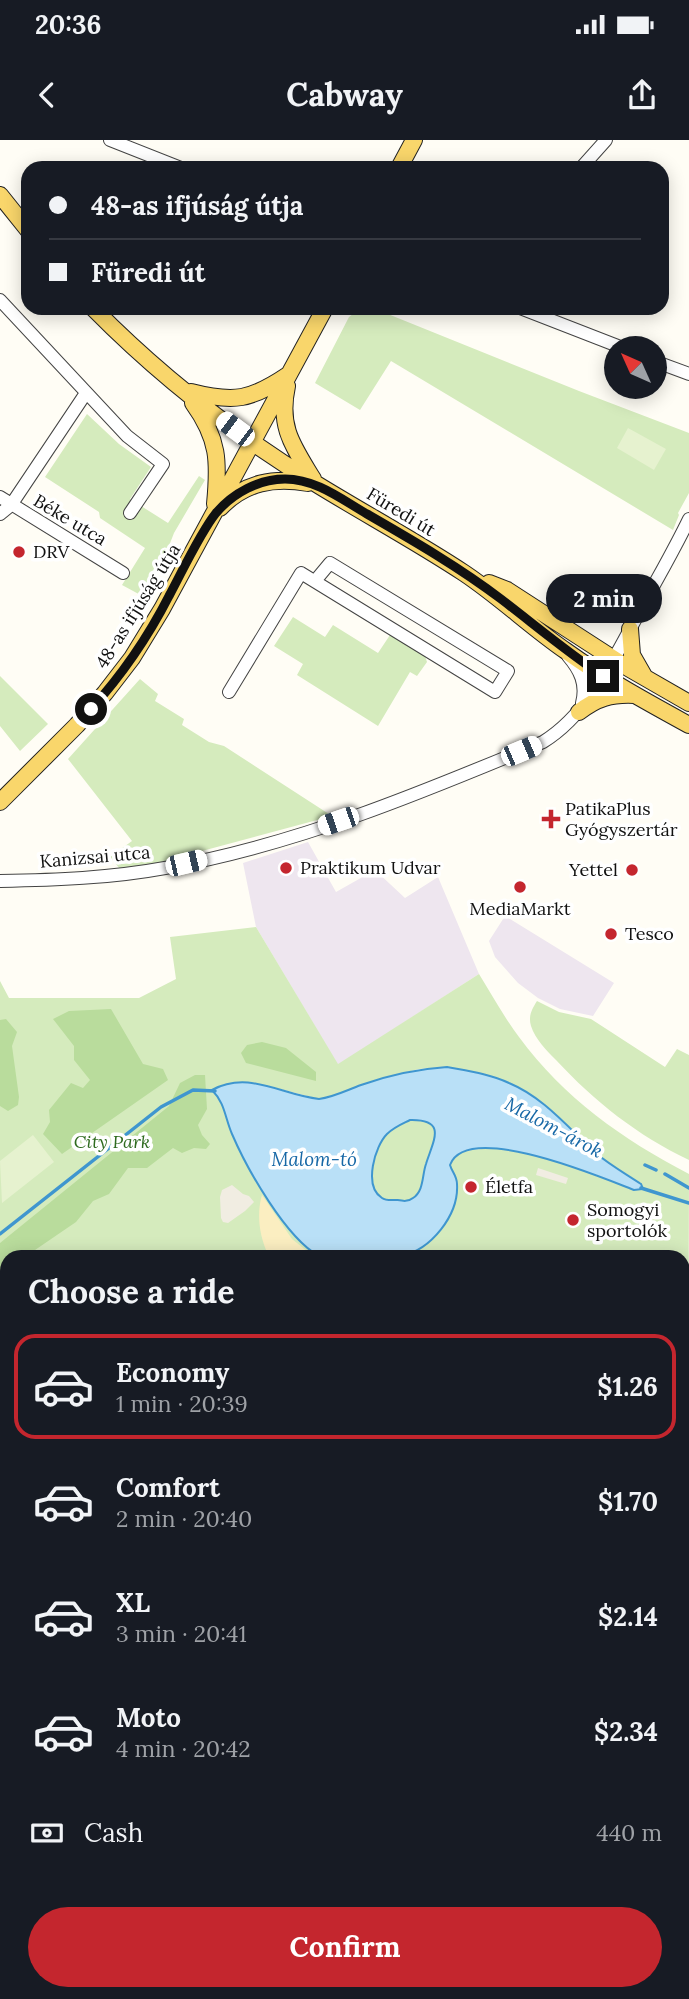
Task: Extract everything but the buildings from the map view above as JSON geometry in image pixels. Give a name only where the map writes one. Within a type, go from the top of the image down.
[{"type":"main road","points":[[402,161],[414,140]]},
{"type":"main road","points":[[0,195],[21,221]]},
{"type":"main road","points":[[100,315],[184,390],[209,429],[218,457],[214,515]]},
{"type":"main road","points":[[317,485],[294,449],[286,430],[284,412],[290,374],[321,315]]},
{"type":"main road","points":[[184,390],[219,399],[236,399],[268,389],[290,374]]},
{"type":"main road","name":"48-as ifjúság útja","points":[[0,802],[105,693],[132,658],[162,609],[290,374]]},
{"type":"main road","name":"Füredi út","points":[[184,390],[252,442],[317,485],[464,573],[564,650],[603,676],[689,725]]},
{"type":"main road","points":[[214,515],[229,499],[261,482],[286,479],[317,485]]},
{"type":"main road","name":"Füredi út","points":[[464,573],[507,590],[613,659],[689,703]]},
{"type":"main road","points":[[630,629],[632,655],[636,666],[647,680]]},
{"type":"main road","points":[[579,712],[593,701],[606,696],[637,695]]},
{"type":"main road","points":[[0,796],[26,776]]},
{"type":"street","points":[[110,140],[163,161]]},
{"type":"street","points":[[587,161],[606,140]]},
{"type":"street","points":[[0,300],[127,436],[163,464],[130,513]]},
{"type":"street","points":[[538,315],[604,341]]},
{"type":"street","points":[[667,366],[689,374]]},
{"type":"street","points":[[0,514],[6,501],[86,393]]},
{"type":"street","name":"Béke utca","points":[[6,501],[123,573]]},
{"type":"street","name":"Kanizsai utca","points":[[0,881],[108,875],[165,868],[230,853],[304,832],[445,782],[543,742],[561,731],[579,712],[603,676],[689,519]]},
{"type":"street","points":[[229,692],[301,573],[495,692],[508,671],[330,563],[315,581]]},
{"type":"street","points":[[439,658],[452,637]]},
{"type":"street","points":[[564,650],[583,679],[584,694],[579,712]]},
{"type":"shaded area","points":[[308,842],[336,892],[375,870],[405,898],[438,877],[479,974],[338,1065],[256,927],[243,863]]},
{"type":"shaded area","points":[[505,916],[614,983],[593,1016],[560,1009],[538,998],[518,983],[495,957],[489,941]]},
{"type":"shaded area","points":[[538,1168],[568,1178],[566,1184],[536,1175]]},
{"type":"shaded area","points":[[232,1185],[254,1202],[228,1223],[221,1218],[220,1197],[222,1190]]},
{"type":"green space","points":[[390,315],[689,433],[689,493],[678,513],[673,530],[391,361],[360,410],[315,383],[349,317]]},
{"type":"green space","points":[[87,414],[119,444],[151,467],[130,499],[168,523],[199,476],[205,480],[174,533],[146,598],[122,585],[145,548],[100,518],[99,512],[45,477]]},
{"type":"green space","points":[[628,428],[666,449],[654,470],[617,448]]},
{"type":"green space","points":[[293,617],[325,637],[333,625],[378,653],[390,635],[425,656],[427,662],[417,676],[410,672],[378,726],[297,675],[303,664],[274,646]]},
{"type":"green space","points":[[0,676],[48,724],[20,751],[0,726]]},
{"type":"green space","points":[[140,679],[158,694],[155,701],[184,719],[182,725],[209,742],[224,746],[332,816],[161,862],[120,869],[110,857],[132,841],[68,759]]},
{"type":"green space","name":"City Park","points":[[256,927],[338,1064],[479,974],[514,1029],[555,1079],[618,1131],[689,1174],[689,1250],[411,1250],[439,1226],[451,1210],[456,1186],[450,1165],[458,1153],[502,1149],[548,1158],[634,1190],[641,1183],[604,1160],[535,1097],[510,1083],[447,1067],[419,1069],[378,1079],[319,1099],[276,1088],[213,1090],[259,1183],[281,1219],[310,1250],[0,1250],[0,981],[9,998],[139,998],[176,979],[170,937]]},
{"type":"green space","points":[[537,1001],[559,1012],[591,1019],[665,1067],[677,1049],[689,1055],[689,1160],[635,1129],[586,1090],[549,1053],[538,1040],[530,1022]]},
{"type":"green space","points":[[111,1009],[143,1064],[163,1069],[168,1080],[62,1154],[43,1134],[50,1122],[49,1110],[71,1083],[83,1088],[90,1080],[74,1060],[74,1046],[53,1019],[69,1011]]},
{"type":"green space","points":[[6,1019],[17,1032],[12,1046],[19,1097],[18,1105],[8,1111],[0,1106],[0,1020]]},
{"type":"green space","points":[[262,1042],[286,1048],[316,1072],[316,1081],[246,1063],[241,1053],[247,1045]]},
{"type":"green space","points":[[195,1075],[205,1075],[207,1109],[198,1125],[210,1144],[206,1149],[194,1148],[182,1153],[173,1148],[147,1168],[128,1168],[109,1194],[93,1201],[76,1222],[35,1250],[0,1250],[0,1243],[169,1106],[180,1083]]},
{"type":"green space","points":[[410,1120],[430,1123],[435,1133],[421,1188],[410,1200],[385,1200],[373,1185],[375,1156],[387,1134]]},
{"type":"green space","points":[[33,1135],[54,1162],[2,1203],[0,1161]]},
{"type":"sand","points":[[262,1195],[292,1239],[306,1250],[266,1250],[259,1211]]},
{"type":"water","name":"Malom-tó","points":[[447,1067],[487,1075],[522,1089],[545,1105],[602,1158],[641,1184],[643,1189],[634,1190],[537,1156],[482,1148],[462,1153],[450,1165],[457,1181],[453,1207],[441,1229],[423,1247],[416,1250],[310,1250],[281,1219],[257,1183],[239,1149],[222,1105],[212,1090],[226,1084],[252,1083],[319,1099],[393,1075]],"holes":[[[410,1120],[430,1123],[434,1127],[434,1140],[417,1195],[407,1201],[384,1199],[373,1185],[373,1166],[378,1147],[387,1134]]]},
{"type":"waterway","name":"Malom-árok","points":[[0,1234],[161,1107],[193,1090],[215,1091]]},
{"type":"waterway","points":[[645,1165],[656,1170]]},
{"type":"waterway","points":[[665,1174],[689,1188]]},
{"type":"waterway","name":"Malom-árok","points":[[641,1188],[689,1203]]},
{"type":"place","name":"DRV","points":[[19,552]]},
{"type":"place","name":"PatikaPlus Gyógyszertár","points":[[551,819]]},
{"type":"place","name":"Praktikum Udvar","points":[[286,868]]},
{"type":"place","name":"Yettel","points":[[632,870]]},
{"type":"place","name":"MediaMarkt","points":[[520,887]]},
{"type":"place","name":"Tesco","points":[[611,934]]},
{"type":"place","name":"Életfa","points":[[471,1187]]},
{"type":"place","name":"Somogyi sportolók","points":[[573,1220]]},
{"type":"route","points":[[91,709],[132,658],[214,515],[229,499],[243,491],[261,482],[286,479],[317,485],[464,573],[564,650],[603,676]]}]
